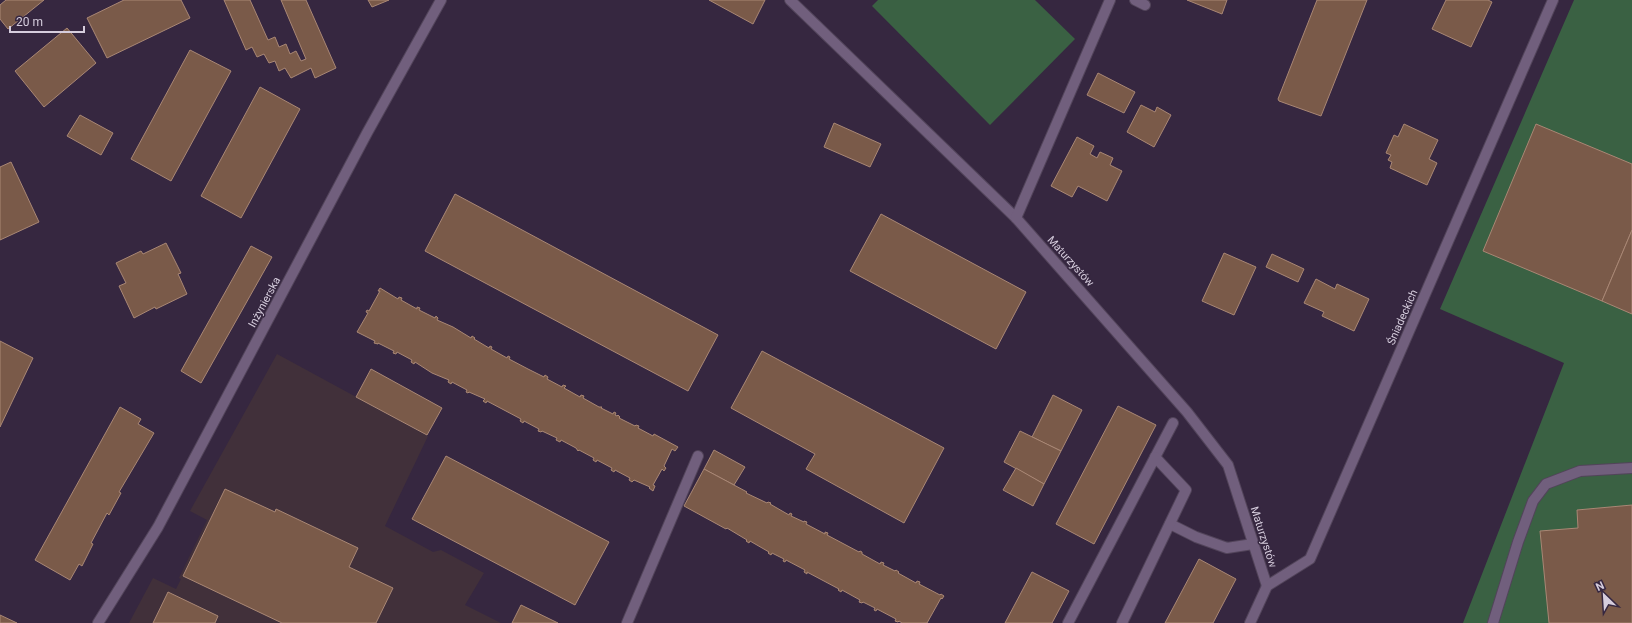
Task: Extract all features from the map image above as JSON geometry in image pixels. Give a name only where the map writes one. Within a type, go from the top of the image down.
[{"type":"street","name":"Inżynierska","points":[[98,623],[158,527],[367,133],[441,0]]},
{"type":"street","name":"Maturzystów","points":[[790,0],[1016,218],[1187,412],[1228,465],[1267,586]]},
{"type":"street","points":[[1016,218],[1110,0]]},
{"type":"street","points":[[1135,0],[1145,5]]},
{"type":"street","name":"Śniadeckich","points":[[1267,586],[1310,559],[1553,0]]},
{"type":"street","points":[[1068,623],[1173,423]]},
{"type":"street","points":[[627,623],[698,456]]},
{"type":"street","points":[[1122,623],[1186,490],[1155,457]]},
{"type":"street","points":[[1493,623],[1518,542],[1533,501],[1546,484],[1580,471],[1632,468]]},
{"type":"street","points":[[1170,524],[1196,537],[1227,548],[1253,544]]},
{"type":"street","points":[[1250,623],[1267,586]]},
{"type":"street","name":"Inżynierska","points":[[94,623],[103,613]]},
{"type":"shaded area","points":[[277,354],[428,436],[385,526],[433,552],[441,550],[484,573],[465,605],[501,623],[129,623],[153,578],[176,589],[181,579],[179,578],[207,520],[190,511]]},
{"type":"green space","points":[[878,0],[1035,0],[1075,39],[990,125],[872,6]]},
{"type":"green space","points":[[1574,0],[1632,0],[1632,623],[1463,623],[1564,363],[1440,309]]},
{"type":"building","points":[[6,0],[44,0],[8,29],[0,19],[0,5]]},
{"type":"building","points":[[124,0],[181,0],[190,18],[107,58],[87,18]]},
{"type":"building","points":[[224,0],[250,0],[268,40],[275,37],[279,47],[286,44],[290,54],[296,51],[301,61],[306,59],[281,0],[306,0],[336,68],[315,78],[311,68],[291,78],[285,68],[279,71],[275,61],[269,63],[264,54],[257,57],[252,47],[246,50]]},
{"type":"building","points":[[368,0],[389,0],[372,7]]},
{"type":"building","points":[[709,0],[765,0],[753,24]]},
{"type":"building","points":[[1187,0],[1227,0],[1222,14]]},
{"type":"building","points":[[1317,0],[1367,0],[1321,116],[1279,101],[1278,99]]},
{"type":"building","points":[[1446,0],[1488,0],[1492,2],[1471,47],[1432,29]]},
{"type":"building","points":[[67,28],[96,63],[44,107],[15,71]]},
{"type":"building","points":[[190,50],[231,71],[171,181],[131,159]]},
{"type":"building","points":[[1098,73],[1135,92],[1124,113],[1087,95]]},
{"type":"building","points":[[260,87],[300,109],[241,218],[201,196]]},
{"type":"building","points":[[1141,105],[1155,112],[1157,107],[1171,115],[1154,147],[1127,132]]},
{"type":"building","points":[[80,115],[113,133],[101,155],[67,136]]},
{"type":"building","points":[[834,123],[881,144],[870,167],[824,147]]},
{"type":"building","points":[[1404,124],[1438,140],[1429,159],[1437,163],[1427,185],[1390,168],[1392,162],[1388,160],[1391,155],[1386,153],[1394,135],[1398,137]]},
{"type":"building","points":[[1536,124],[1632,164],[1632,230],[1602,301],[1483,251]]},
{"type":"building","points":[[1077,137],[1094,146],[1090,154],[1097,158],[1100,152],[1113,158],[1110,165],[1122,171],[1107,201],[1078,186],[1072,197],[1051,186]]},
{"type":"building","points":[[11,162],[39,222],[0,240],[0,167]]},
{"type":"building","points":[[455,194],[718,335],[688,391],[425,251]]},
{"type":"building","points":[[881,214],[1026,292],[996,349],[850,271]]},
{"type":"building","points":[[1632,230],[1632,314],[1602,301]]},
{"type":"building","points":[[166,243],[181,273],[178,274],[187,294],[156,309],[155,307],[134,318],[119,286],[126,283],[116,263],[141,251],[143,254]]},
{"type":"building","points":[[251,246],[272,257],[201,383],[181,371]]},
{"type":"building","points":[[1224,253],[1256,267],[1234,315],[1202,301]]},
{"type":"building","points":[[1272,254],[1304,269],[1298,282],[1266,267]]},
{"type":"building","points":[[1316,279],[1335,289],[1337,284],[1369,299],[1354,331],[1322,316],[1324,312],[1304,303]]},
{"type":"building","points":[[380,288],[398,299],[399,297],[402,298],[401,300],[417,309],[417,307],[420,308],[419,310],[435,318],[436,316],[438,318],[437,320],[453,327],[471,338],[472,336],[475,338],[474,339],[489,348],[490,346],[492,347],[491,349],[507,358],[508,356],[510,357],[509,359],[544,377],[545,375],[548,377],[547,379],[562,387],[563,385],[566,386],[564,388],[580,397],[581,395],[584,396],[583,398],[599,407],[602,407],[601,408],[613,414],[614,412],[616,413],[615,415],[618,415],[620,417],[619,418],[635,426],[639,426],[638,428],[653,436],[654,434],[678,447],[675,451],[672,449],[664,466],[666,468],[664,471],[662,469],[653,485],[655,486],[653,491],[649,488],[650,487],[634,480],[632,482],[629,480],[630,478],[615,470],[614,472],[611,470],[612,468],[597,460],[596,462],[593,460],[594,458],[579,450],[578,451],[576,448],[561,440],[560,442],[556,440],[557,438],[542,431],[538,431],[539,429],[524,421],[523,423],[520,421],[521,419],[487,401],[486,403],[483,401],[485,399],[466,392],[467,390],[452,382],[451,384],[448,382],[449,380],[432,373],[415,362],[414,364],[411,362],[412,360],[397,352],[396,354],[393,353],[394,351],[378,343],[374,343],[375,341],[357,332],[368,313],[366,312],[367,310],[369,311],[380,291],[378,291]]},
{"type":"building","points":[[0,341],[33,358],[0,427]]},
{"type":"building","points":[[762,351],[944,448],[904,523],[806,469],[815,454],[731,408]]},
{"type":"building","points":[[371,369],[442,408],[427,435],[356,397]]},
{"type":"building","points":[[1053,395],[1082,410],[1061,451],[1032,437]]},
{"type":"building","points":[[1118,406],[1156,425],[1094,544],[1056,524]]},
{"type":"building","points":[[120,407],[141,419],[138,424],[154,433],[119,492],[121,493],[109,515],[107,513],[91,543],[93,544],[82,566],[79,564],[70,580],[35,560]]},
{"type":"building","points":[[1020,431],[1061,451],[1044,484],[1004,462]]},
{"type":"building","points":[[714,450],[745,467],[734,485],[704,469]]},
{"type":"building","points":[[446,456],[609,542],[575,605],[412,519]]},
{"type":"building","points":[[1016,468],[1044,484],[1033,506],[1003,490]]},
{"type":"building","points":[[704,469],[747,492],[746,493],[767,503],[771,503],[770,504],[789,515],[790,513],[792,514],[791,516],[807,522],[806,524],[825,534],[825,532],[828,533],[827,535],[859,552],[862,552],[862,554],[880,564],[881,562],[884,563],[883,565],[895,571],[896,570],[899,572],[898,573],[916,583],[917,581],[920,582],[919,584],[944,596],[942,599],[941,598],[927,623],[902,623],[895,621],[896,619],[877,609],[876,611],[874,610],[875,608],[863,602],[859,602],[860,600],[842,590],[841,592],[838,590],[839,589],[807,572],[807,574],[804,572],[805,570],[786,560],[785,562],[783,561],[784,559],[772,553],[771,555],[768,553],[769,552],[750,541],[749,543],[746,541],[747,540],[727,528],[726,529],[684,506]]},
{"type":"building","points":[[225,489],[275,512],[276,509],[358,548],[349,567],[393,588],[376,623],[282,623],[183,576]]},
{"type":"building","points":[[1632,505],[1632,623],[1549,623],[1540,531],[1578,528],[1577,510]]},
{"type":"building","points":[[1199,559],[1236,579],[1213,623],[1165,623]]},
{"type":"building","points":[[1032,572],[1069,591],[1052,623],[1005,623]]},
{"type":"building","points":[[168,592],[218,616],[215,623],[153,623]]},
{"type":"building","points":[[521,605],[558,623],[512,623]]},
{"type":"building","points":[[0,615],[17,623],[0,623]]}]
